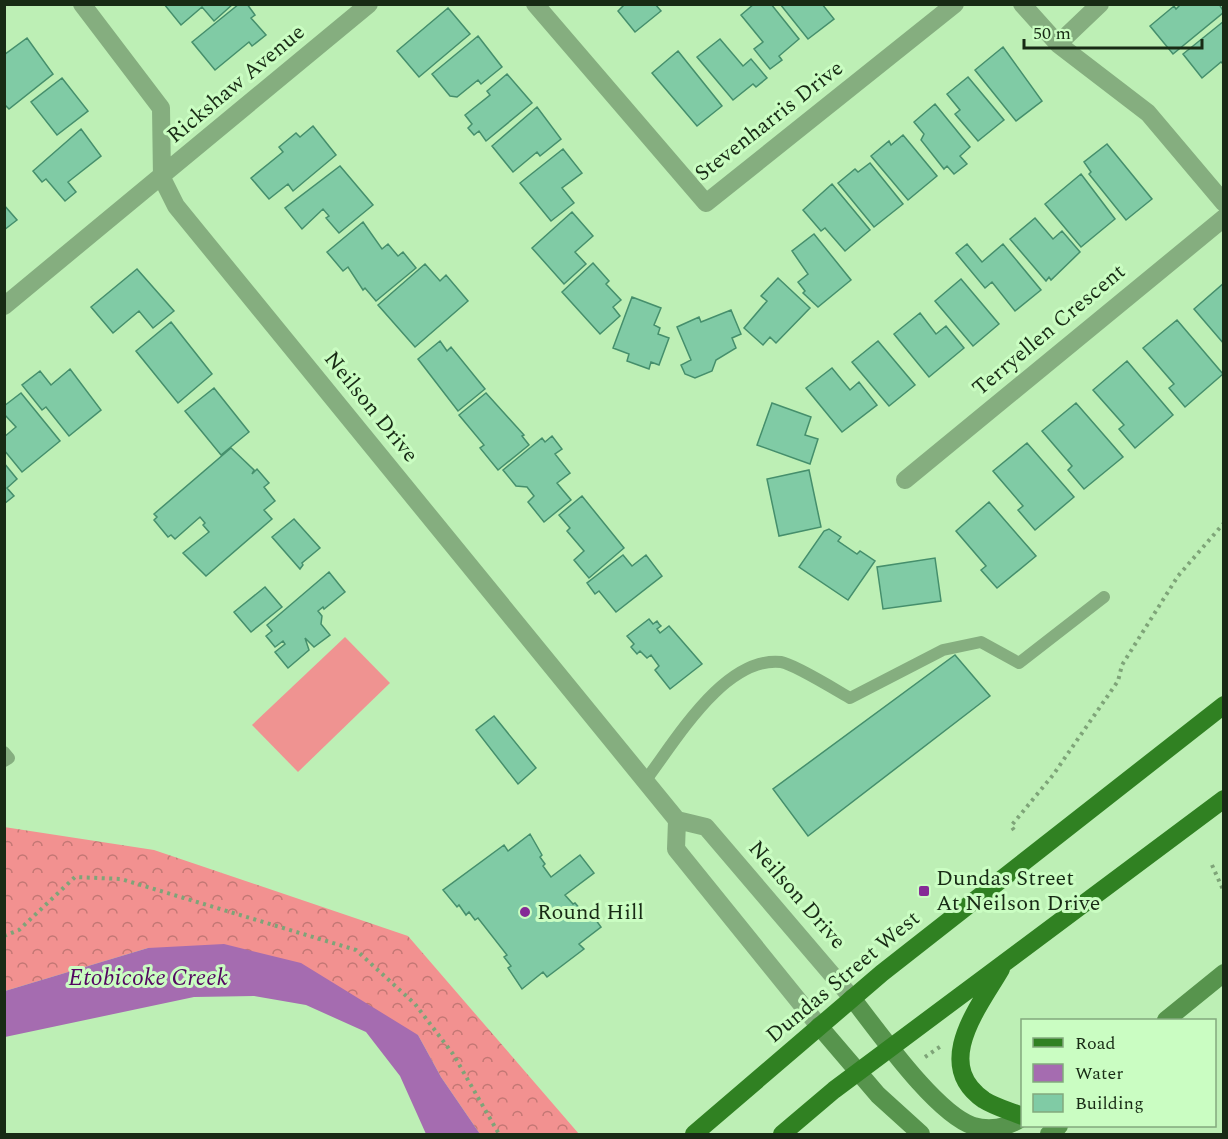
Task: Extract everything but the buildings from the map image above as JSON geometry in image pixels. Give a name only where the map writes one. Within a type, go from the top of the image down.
[{"type":"main road","name":"Dundas Street West","points":[[694,1134],[852,998],[1224,705]]},
{"type":"main road","points":[[782,1134],[857,1072],[1224,800]]},
{"type":"main road","points":[[1005,962],[967,1027],[959,1056],[964,1076],[975,1092],[985,1101],[1021,1116]]},
{"type":"main road","points":[[1167,1019],[1224,973]]},
{"type":"main road","name":"Neilson Drive","points":[[852,998],[926,1088],[961,1120],[971,1125],[994,1128],[1021,1118]]},
{"type":"main road","points":[[819,1026],[857,1072],[921,1134]]},
{"type":"street","points":[[4,306],[162,178],[161,108],[82,4]]},
{"type":"street","name":"Rickshaw Avenue","points":[[162,178],[369,4]]},
{"type":"street","name":"Stevenharris Drive","points":[[535,4],[706,203],[955,4]]},
{"type":"street","points":[[1022,4],[1058,44],[1148,113],[1224,203]]},
{"type":"street","points":[[1058,44],[1100,4]]},
{"type":"street","name":"Neilson Drive","points":[[162,178],[176,206],[677,820],[706,827],[852,998]]},
{"type":"street","name":"Terryellen Crescent","points":[[905,480],[1224,218]]},
{"type":"street","points":[[677,820],[676,849],[819,1026]]},
{"type":"lane","points":[[645,781],[716,690],[738,673],[764,663],[783,662],[850,698],[943,650],[981,642],[1019,663],[1104,597]]},
{"type":"lane","points":[[4,752],[9,759],[4,761]]},
{"type":"path","points":[[1014,830],[1011,826],[1018,814],[1053,775],[1118,681],[1122,665],[1178,576],[1224,523]]},
{"type":"path","points":[[1212,865],[1224,892]]},
{"type":"path","points":[[4,936],[18,930],[75,877],[121,879],[356,950],[416,1004],[453,1054],[499,1134]]},
{"type":"path","points":[[923,1059],[939,1047]]},
{"type":"green space","points":[[4,827],[154,850],[408,936],[579,1134],[480,1134],[441,1077],[418,1035],[148,948],[5,991]]},
{"type":"shaded area","points":[[345,637],[390,683],[298,772],[252,725]]},
{"type":"water","name":"Etobicoke Creek","points":[[224,944],[301,963],[418,1035],[441,1077],[480,1134],[426,1134],[400,1076],[366,1032],[306,1005],[254,996],[194,997],[5,1037],[5,991],[148,948]]},
{"type":"place","name":"Dundas Street At Neilson Drive","points":[[924,891]]},
{"type":"place","name":"Round Hill","points":[[525,912]]}]
